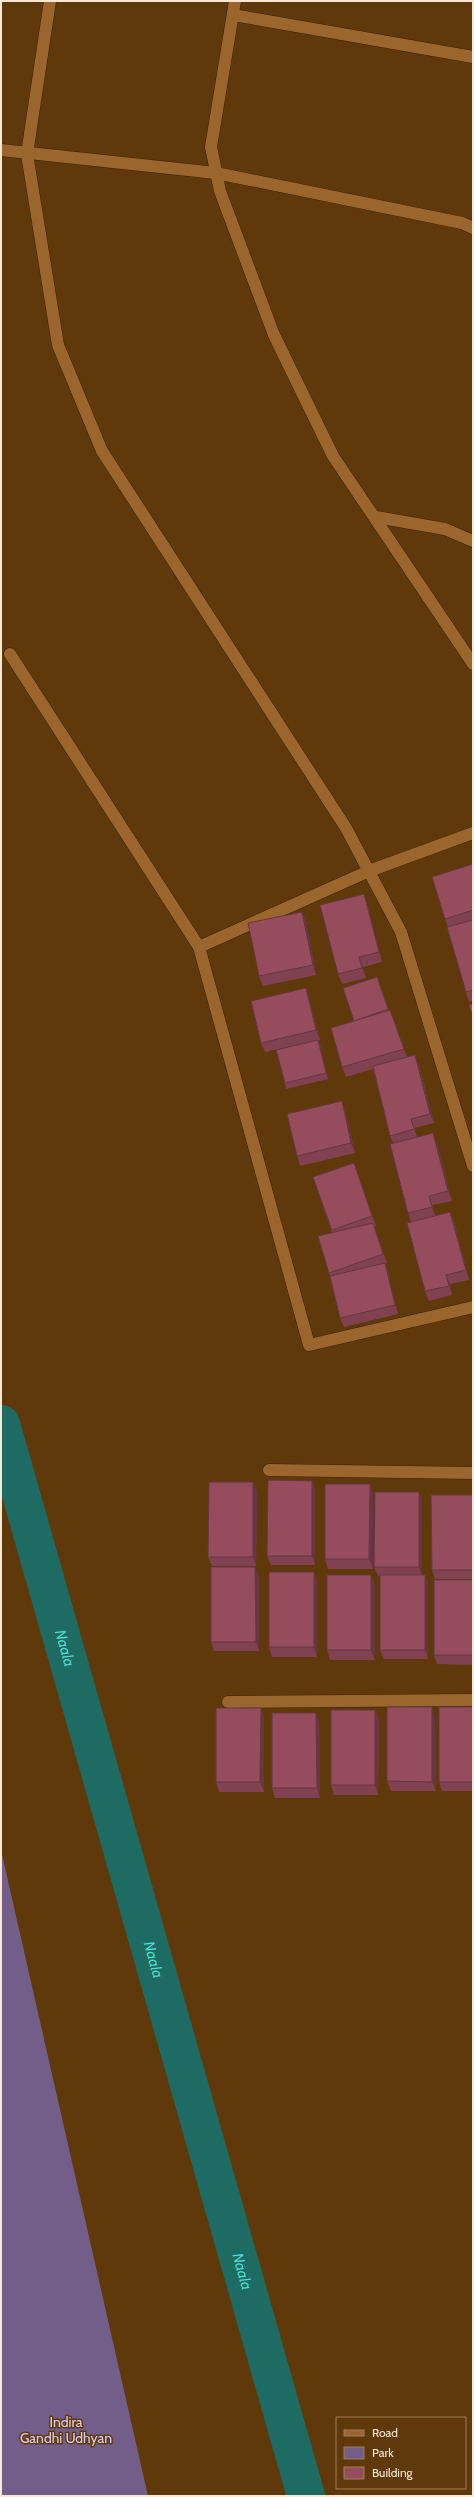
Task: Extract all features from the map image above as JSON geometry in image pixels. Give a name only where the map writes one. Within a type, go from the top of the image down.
[{"type":"street","points":[[50,1],[27,154],[58,345],[102,451],[346,828],[401,932],[473,1166]]},
{"type":"street","points":[[235,1],[211,147],[220,191],[274,335],[333,456],[376,517],[473,664]]},
{"type":"street","points":[[233,15],[473,57]]},
{"type":"street","points":[[1,150],[27,154],[216,173],[462,223],[473,228]]},
{"type":"street","points":[[376,517],[445,529],[473,541]]},
{"type":"street","points":[[10,654],[199,947],[309,1345],[473,1307]]},
{"type":"street","points":[[199,947],[369,871],[473,833]]},
{"type":"street","points":[[269,1470],[473,1473]]},
{"type":"street","points":[[228,1702],[473,1700]]},
{"type":"green space","name":"Indira Gandhi Udhyan","points":[[1,1850],[148,2496],[1,2496]]},
{"type":"building","points":[[473,864],[473,910],[445,919],[432,877]]},
{"type":"building","points":[[364,894],[379,952],[359,957],[362,968],[338,974],[320,905]]},
{"type":"building","points":[[302,912],[313,965],[259,976],[248,923]]},
{"type":"building","points":[[473,920],[473,990],[466,992],[447,927]]},
{"type":"building","points":[[377,977],[388,1009],[354,1021],[343,988]]},
{"type":"building","points":[[306,988],[316,1030],[261,1043],[251,1001]]},
{"type":"building","points":[[473,1004],[473,1017],[469,1005]]},
{"type":"building","points":[[390,1010],[404,1049],[342,1067],[331,1028]]},
{"type":"building","points":[[318,1040],[326,1073],[285,1083],[276,1050]]},
{"type":"building","points":[[415,1055],[430,1114],[411,1119],[414,1129],[390,1136],[373,1066]]},
{"type":"building","points":[[342,1101],[351,1143],[297,1156],[287,1114]]},
{"type":"building","points":[[433,1133],[448,1191],[429,1196],[432,1207],[408,1213],[390,1144]]},
{"type":"building","points":[[354,1163],[372,1216],[332,1230],[313,1177]]},
{"type":"building","points":[[450,1212],[466,1270],[446,1275],[449,1286],[425,1291],[407,1223]]},
{"type":"building","points":[[373,1223],[383,1254],[329,1273],[318,1236]]},
{"type":"building","points":[[385,1263],[395,1305],[340,1318],[330,1276]]},
{"type":"building","points":[[268,1480],[312,1481],[312,1556],[267,1556]]},
{"type":"building","points":[[209,1482],[253,1482],[253,1557],[208,1557]]},
{"type":"building","points":[[325,1484],[370,1484],[369,1559],[325,1559]]},
{"type":"building","points":[[375,1492],[419,1492],[419,1567],[374,1567]]},
{"type":"building","points":[[431,1495],[473,1495],[473,1570],[432,1570]]},
{"type":"building","points":[[211,1567],[255,1567],[256,1642],[211,1642]]},
{"type":"building","points":[[269,1572],[314,1572],[314,1647],[269,1647]]},
{"type":"building","points":[[327,1575],[371,1575],[371,1650],[327,1650]]},
{"type":"building","points":[[380,1575],[425,1575],[425,1650],[380,1650]]},
{"type":"building","points":[[434,1580],[473,1580],[473,1655],[434,1655]]},
{"type":"building","points":[[387,1707],[432,1707],[432,1782],[387,1781]]},
{"type":"building","points":[[439,1707],[473,1707],[473,1782],[439,1782]]},
{"type":"building","points":[[216,1708],[261,1708],[260,1782],[216,1782]]},
{"type":"building","points":[[331,1710],[375,1710],[375,1785],[331,1785]]},
{"type":"building","points":[[272,1713],[316,1713],[317,1788],[272,1788]]},
{"type":"waterway","name":"Naala","points":[[1,1424],[306,2496]]}]
